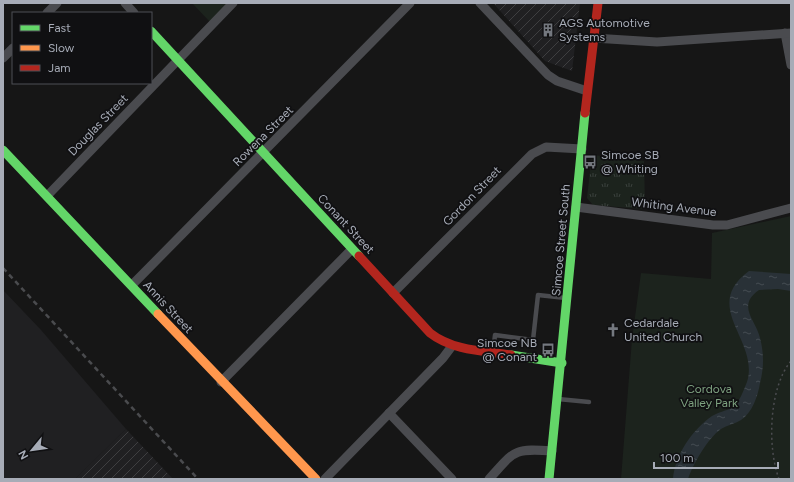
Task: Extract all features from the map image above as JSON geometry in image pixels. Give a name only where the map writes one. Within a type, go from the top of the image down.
[{"type":"street","points":[[48,12],[57,3]]},
{"type":"street","points":[[125,3],[133,12]]},
{"type":"street","name":"Douglas Street","points":[[47,196],[233,3]]},
{"type":"street","name":"Rowena Street","points":[[132,285],[410,3]]},
{"type":"street","points":[[480,3],[548,75],[557,81],[587,90]]},
{"type":"street","name":"Simcoe Street South","points":[[549,479],[562,363],[587,90],[598,3]]},
{"type":"street","name":"Conant Street","points":[[152,32],[430,333],[440,341],[452,346],[562,363]]},
{"type":"street","points":[[593,38],[657,42],[788,33],[791,65]]},
{"type":"street","points":[[3,58],[12,49]]},
{"type":"street","name":"Gordon Street","points":[[393,293],[532,154],[546,147],[582,149]]},
{"type":"street","name":"Annis Street","points":[[3,150],[132,285],[221,382],[316,479]]},
{"type":"street","name":"Whiting Avenue","points":[[576,207],[712,225],[727,225],[791,208]]},
{"type":"street","points":[[221,382],[352,249]]},
{"type":"street","points":[[326,479],[443,358],[452,346]]},
{"type":"street","points":[[390,413],[452,479]]},
{"type":"street","points":[[489,479],[511,456],[520,450],[552,451]]},
{"type":"lane","points":[[493,352],[495,335],[533,340],[538,295],[568,298]]},
{"type":"lane","points":[[558,399],[589,402]]},
{"type":"path","points":[[779,479],[776,468],[771,428],[772,416],[779,379],[791,361]]},
{"type":"shaded area","name":"AGS Automotive Systems","points":[[493,3],[580,3],[572,71],[545,61]]},
{"type":"shaded area","points":[[3,290],[41,330],[126,429],[75,479],[3,479]]},
{"type":"shaded area","points":[[126,429],[173,479],[75,479]]},
{"type":"green space","points":[[192,3],[231,3],[211,23]]},
{"type":"green space","points":[[592,155],[644,161],[645,209],[593,205],[587,198]]},
{"type":"green space","name":"Cordova Valley Park","points":[[791,216],[791,479],[621,479],[632,339],[641,273],[711,279],[712,233]]},
{"type":"water","points":[[749,271],[791,274],[791,291],[778,289],[759,290],[752,296],[749,302],[749,313],[758,331],[763,355],[762,371],[756,399],[745,417],[721,429],[711,438],[693,466],[688,479],[673,479],[677,461],[691,436],[712,416],[735,406],[747,382],[749,367],[746,352],[730,311],[730,298],[735,284]]},
{"type":"railway","points":[[3,268],[198,479]]},
{"type":"traffic: fast","points":[[152,32],[359,256]]},
{"type":"traffic: fast","points":[[549,479],[585,113]]},
{"type":"traffic: fast","points":[[3,150],[158,314]]},
{"type":"traffic: fast","points":[[511,355],[562,363]]},
{"type":"traffic: slow","points":[[158,314],[316,479]]},
{"type":"traffic: jam","points":[[585,113],[598,3]]},
{"type":"traffic: jam","points":[[359,256],[430,333],[439,339],[459,347],[511,355]]},
{"type":"place","name":"AGS Automotive Systems","points":[[548,30]]},
{"type":"place","name":"Simcoe SB @ Whiting","points":[[590,162]]},
{"type":"place","name":"Cedardale United Church","points":[[613,330]]},
{"type":"place","name":"Simcoe NB @ Conant","points":[[548,350]]}]
